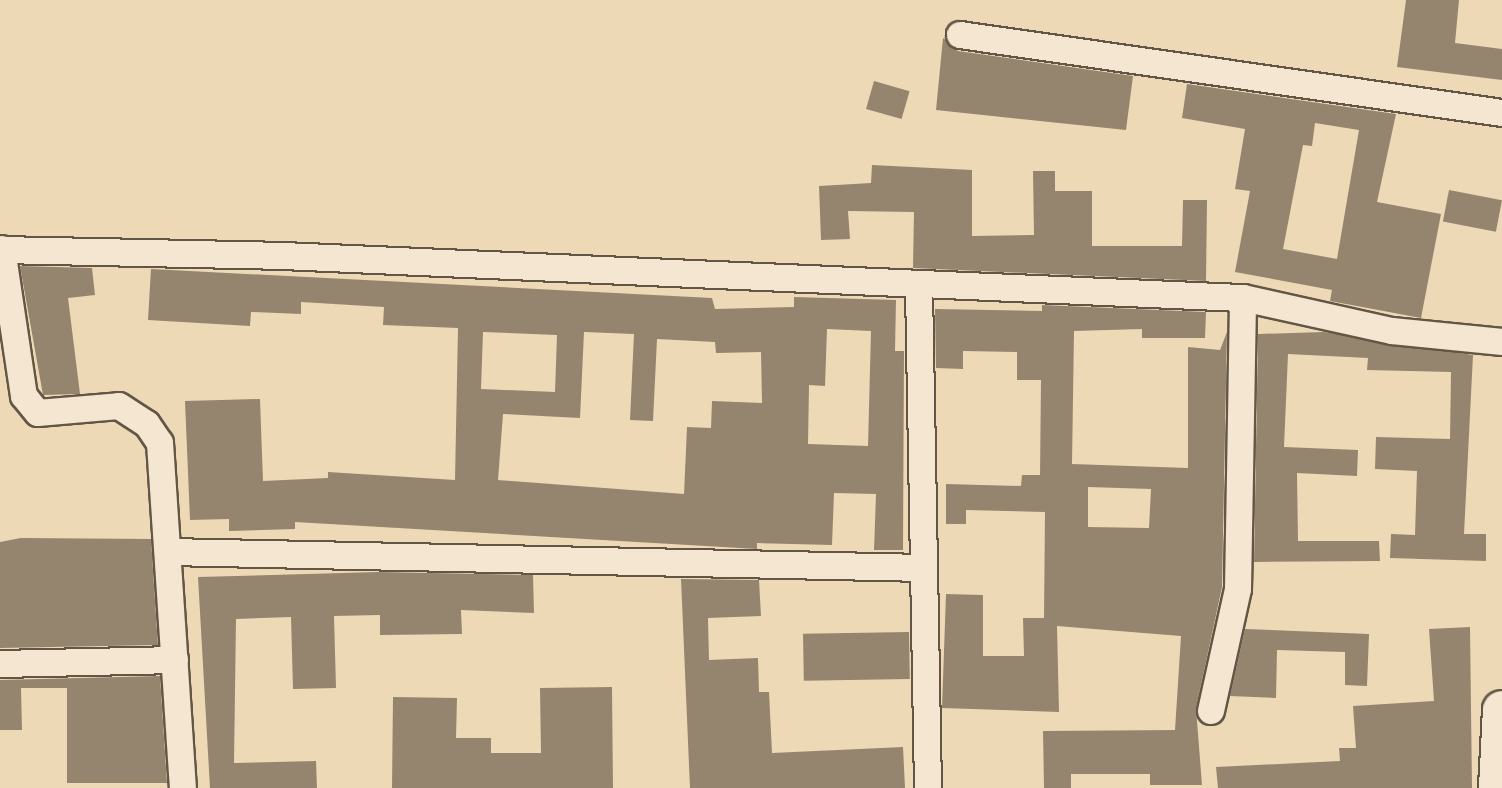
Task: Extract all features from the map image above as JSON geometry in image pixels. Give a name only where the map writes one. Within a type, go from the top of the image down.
[{"type":"main road","points":[[1498,788],[1502,710]]},
{"type":"street","points":[[960,35],[1502,113]]},
{"type":"street","points":[[183,788],[160,443],[147,424],[119,406],[37,413],[24,396],[1,249],[296,256],[919,288],[1243,298],[1392,331],[1502,342]]},
{"type":"street","points":[[919,288],[928,788]]},
{"type":"street","points":[[1211,711],[1238,589],[1243,298]]},
{"type":"street","points":[[167,552],[924,568]]},
{"type":"street","points":[[0,664],[175,660]]},
{"type":"building","points":[[1406,0],[1459,0],[1455,43],[1502,49],[1502,80],[1397,67]]},
{"type":"building","points":[[943,38],[958,51],[1133,76],[1126,130],[936,110]]},
{"type":"building","points":[[874,81],[910,91],[902,119],[866,109]]},
{"type":"building","points":[[1187,84],[1396,114],[1377,202],[1441,214],[1421,318],[1330,301],[1332,290],[1235,272],[1250,191],[1235,189],[1245,129],[1182,118]],"holes":[[[1315,123],[1359,130],[1337,259],[1283,249],[1303,145],[1312,146]]]},
{"type":"building","points":[[872,165],[972,170],[972,236],[1034,235],[1033,171],[1055,171],[1055,191],[1092,191],[1092,246],[1182,246],[1183,200],[1207,200],[1206,281],[913,268],[914,212],[848,211],[850,239],[821,240],[819,186],[871,183]]},
{"type":"building","points":[[1449,190],[1502,200],[1496,232],[1443,221]]},
{"type":"building","points":[[20,266],[92,268],[95,295],[68,298],[80,394],[43,395]]},
{"type":"building","points":[[151,269],[712,298],[715,309],[794,307],[794,297],[896,300],[895,351],[904,351],[903,550],[874,550],[876,494],[834,493],[832,545],[757,543],[757,549],[295,522],[295,529],[229,531],[229,519],[190,520],[185,401],[260,399],[263,481],[328,478],[328,472],[455,480],[458,328],[383,325],[384,307],[301,302],[301,314],[251,312],[250,326],[148,320]],"holes":[[[827,329],[871,331],[868,446],[808,444],[809,385],[825,386]],[[483,332],[557,335],[555,392],[481,389]],[[584,332],[634,334],[630,420],[653,421],[657,339],[715,342],[716,353],[761,352],[762,403],[712,401],[711,428],[687,427],[684,494],[498,480],[503,414],[580,418]]]},
{"type":"building","points":[[1042,305],[1206,312],[1205,338],[1142,338],[1142,329],[1074,331],[1072,464],[1188,468],[1188,347],[1220,350],[1227,332],[1222,587],[1196,708],[1202,785],[1150,785],[1150,774],[1071,774],[1071,788],[1044,788],[1043,731],[1175,730],[1181,636],[1057,626],[1059,712],[942,708],[946,594],[983,595],[983,656],[1024,656],[1023,618],[1044,618],[1045,512],[966,510],[966,524],[946,524],[946,484],[1021,486],[1022,475],[1040,475],[1041,380],[1017,380],[1017,352],[963,351],[963,369],[936,368],[935,309],[1042,311]],"holes":[[[1088,487],[1151,489],[1149,528],[1088,527]]]},
{"type":"building","points":[[1324,332],[1473,355],[1464,534],[1486,534],[1486,561],[1390,558],[1391,534],[1415,535],[1417,471],[1375,469],[1376,437],[1450,439],[1451,372],[1367,370],[1368,358],[1288,354],[1284,447],[1358,450],[1357,476],[1297,473],[1298,541],[1379,541],[1380,561],[1254,562],[1258,334]]},
{"type":"building","points":[[21,538],[151,539],[158,645],[0,648],[0,542]]},
{"type":"building","points":[[378,572],[533,575],[534,613],[461,610],[462,634],[380,635],[380,615],[334,616],[336,688],[293,689],[291,617],[236,619],[234,763],[316,761],[317,788],[210,788],[198,577]]},
{"type":"building","points":[[681,579],[759,580],[761,616],[708,618],[709,660],[758,658],[759,692],[769,692],[772,753],[903,747],[905,788],[690,788]]},
{"type":"building","points":[[1470,627],[1472,788],[1218,788],[1216,767],[1340,761],[1339,748],[1356,748],[1353,706],[1434,701],[1429,629]]},
{"type":"building","points":[[1245,629],[1369,634],[1367,686],[1345,685],[1345,652],[1277,650],[1276,698],[1230,696]]},
{"type":"building","points":[[909,632],[910,679],[804,681],[803,634]]},
{"type":"building","points":[[160,676],[167,783],[67,783],[67,688],[21,688],[22,730],[0,730],[0,680]]},
{"type":"building","points":[[612,687],[613,788],[392,788],[393,697],[457,698],[456,738],[491,738],[491,753],[541,753],[540,688]]}]
